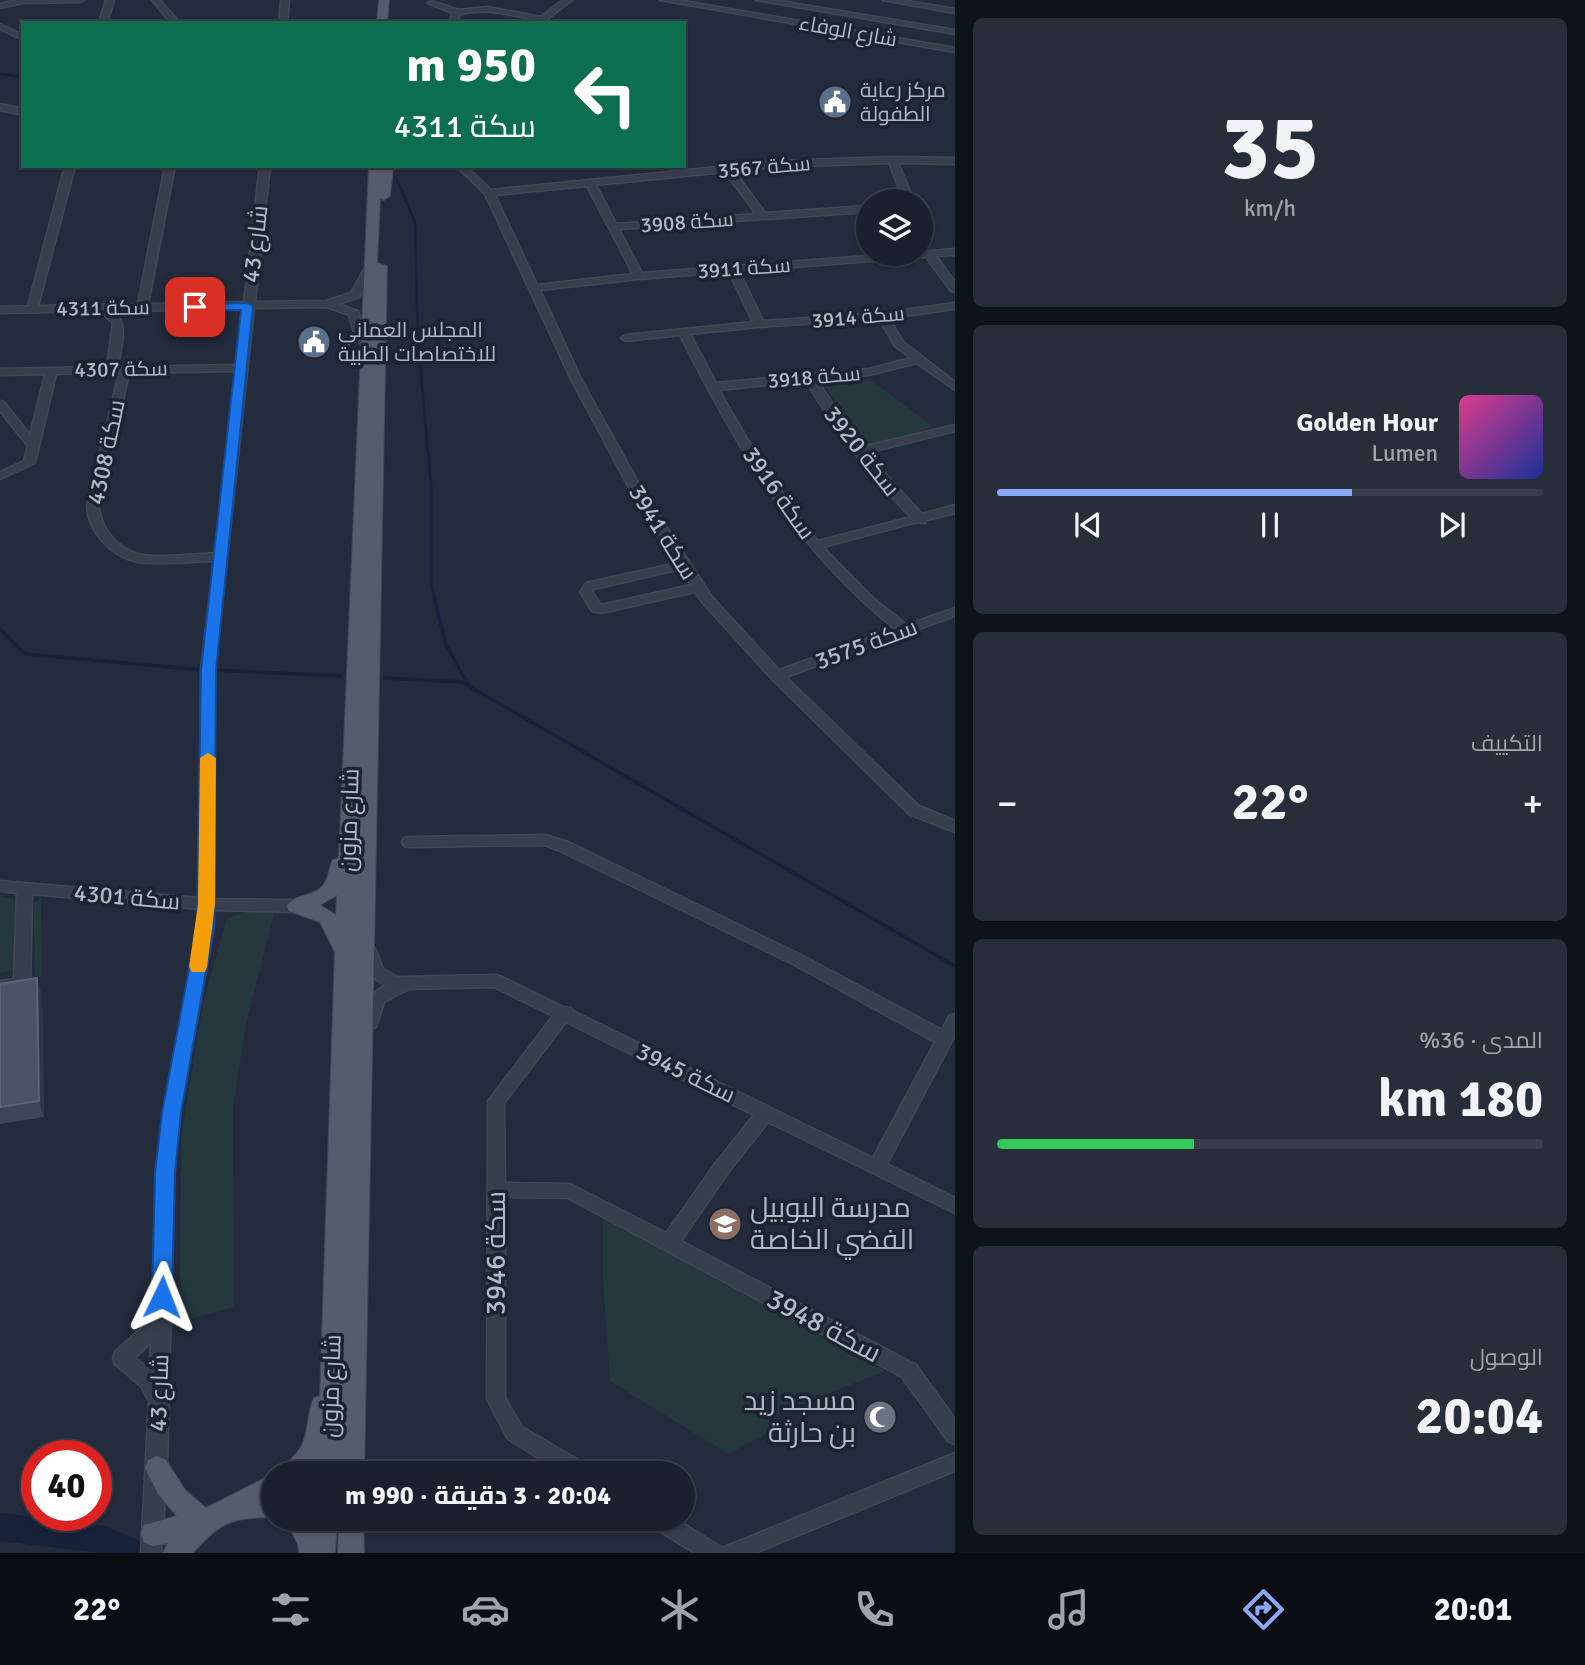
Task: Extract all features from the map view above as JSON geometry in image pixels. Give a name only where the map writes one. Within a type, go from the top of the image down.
[{"type":"main road","points":[[382,21],[384,0]]},
{"type":"main road","points":[[395,0],[395,14]]},
{"type":"main road","name":"شارع مزون","points":[[329,1461],[350,800],[374,168]]},
{"type":"main road","name":"شارع مزون","points":[[352,1461],[382,237],[387,168]]},
{"type":"main road","points":[[296,906],[327,894],[335,887],[350,800]]},
{"type":"main road","points":[[296,906],[316,910],[334,923],[345,966]]},
{"type":"main road","points":[[304,1461],[312,1453],[332,1351]]},
{"type":"main road","points":[[157,1468],[171,1495],[204,1522]]},
{"type":"main road","points":[[152,1543],[239,1506],[261,1493]]},
{"type":"main road","points":[[239,1506],[261,1505]]},
{"type":"main road","points":[[176,1553],[204,1522]]},
{"type":"main road","points":[[304,1531],[310,1541],[312,1553]]},
{"type":"main road","points":[[322,1553],[324,1531]]},
{"type":"street","points":[[0,6],[13,2],[80,0]]},
{"type":"street","points":[[104,21],[110,0]]},
{"type":"street","points":[[156,0],[174,21]]},
{"type":"street","points":[[283,21],[285,0]]},
{"type":"street","points":[[551,10],[557,0]]},
{"type":"street","points":[[432,3],[459,13],[495,11],[539,21],[568,0]]},
{"type":"street","name":"شارع الوفاء","points":[[664,0],[953,49]]},
{"type":"street","points":[[765,0],[845,10],[955,32]]},
{"type":"street","points":[[887,0],[955,11]]},
{"type":"street","points":[[831,28],[845,10]]},
{"type":"street","points":[[454,21],[454,16],[459,13]]},
{"type":"street","points":[[0,26],[21,37]]},
{"type":"street","points":[[10,39],[21,37]]},
{"type":"street","points":[[0,107],[16,113]]},
{"type":"street","points":[[892,160],[904,189]]},
{"type":"street","name":"سكة 3567","points":[[489,193],[776,164],[955,161]]},
{"type":"street","points":[[32,309],[68,168]]},
{"type":"street","points":[[142,308],[170,168]]},
{"type":"street","name":"شارع 43","points":[[152,1543],[157,1468],[165,1173],[172,1113],[206,926],[208,670],[247,306],[265,168]]},
{"type":"street","name":"سكة 3941","points":[[462,168],[489,193],[576,379],[634,486],[698,587],[727,625],[914,810],[955,827]]},
{"type":"street","name":"سكة 3908","points":[[728,170],[762,216]]},
{"type":"street","points":[[590,183],[639,276]]},
{"type":"street","name":"سكة 3908","points":[[613,227],[856,210]]},
{"type":"street","name":"سكة 3911","points":[[933,254],[955,252]]},
{"type":"street","points":[[933,259],[955,289]]},
{"type":"street","name":"سكة 3911","points":[[533,288],[639,276],[856,260]]},
{"type":"street","points":[[733,269],[760,324]]},
{"type":"street","points":[[327,304],[355,295],[369,270]]},
{"type":"street","points":[[327,304],[344,307],[354,313],[360,336],[366,344]]},
{"type":"street","name":"سكة 4311","points":[[0,310],[327,304]]},
{"type":"street","name":"سكة 3914","points":[[626,338],[760,324],[882,316],[955,306]]},
{"type":"street","name":"سكة 4308","points":[[104,309],[116,318],[118,323],[118,369],[93,506],[94,522],[98,530],[130,557],[220,557]]},
{"type":"street","points":[[882,316],[899,344],[955,387]]},
{"type":"street","name":"سكة 3916","points":[[684,332],[711,387],[757,467],[830,564],[872,606],[905,630]]},
{"type":"street","name":"سكة 3918","points":[[711,387],[869,372],[917,360]]},
{"type":"street","name":"سكة 4307","points":[[0,372],[241,368]]},
{"type":"street","points":[[1,476],[29,463],[52,370]]},
{"type":"street","name":"سكة 3920","points":[[810,378],[826,407],[860,452],[889,489],[921,520]]},
{"type":"street","points":[[0,404],[32,444]]},
{"type":"street","points":[[860,452],[955,428]]},
{"type":"street","points":[[815,545],[921,520],[955,509]]},
{"type":"street","points":[[684,565],[590,586],[586,592],[596,608],[601,609],[698,587]]},
{"type":"street","name":"سكة 3575","points":[[777,676],[955,612]]},
{"type":"street","points":[[409,842],[546,840],[563,846],[798,960],[944,1039]]},
{"type":"street","name":"سكة 4301","points":[[0,886],[207,904],[296,906]]},
{"type":"street","points":[[0,987],[23,984],[24,888]]},
{"type":"street","points":[[364,918],[374,971],[385,979],[408,985]]},
{"type":"street","name":"سكة 3945","points":[[408,985],[496,981],[955,1206]]},
{"type":"street","points":[[360,1079],[374,1001],[385,991],[408,985]]},
{"type":"street","name":"سكة 3946","points":[[561,1461],[515,1433],[496,1399],[496,1101],[565,1013]]},
{"type":"street","points":[[877,1166],[955,1020]]},
{"type":"street","points":[[669,1243],[721,1169],[766,1112]]},
{"type":"street","name":"سكة 3948","points":[[496,1190],[570,1191],[909,1371],[955,1436]]},
{"type":"street","points":[[159,1400],[148,1380],[122,1358],[161,1321]]},
{"type":"street","points":[[730,1553],[955,1462]]},
{"type":"street","points":[[678,1531],[715,1553]]},
{"type":"green space","points":[[870,380],[933,426],[902,439],[865,445],[825,386]]},
{"type":"green space","points":[[0,895],[19,901],[18,970],[0,973]]},
{"type":"green space","points":[[41,898],[42,976],[35,977],[33,904]]},
{"type":"green space","points":[[252,910],[275,910],[246,1024],[233,1107],[234,1307],[180,1322],[181,1138],[203,1003],[227,918]]},
{"type":"green space","points":[[603,1218],[885,1371],[768,1418],[774,1430],[728,1454],[610,1381],[603,1278]]},
{"type":"building","points":[[37,978],[39,1101],[0,1107],[0,984]]},
{"type":"waterway","points":[[0,74],[21,77]]},
{"type":"waterway","points":[[396,177],[415,222],[418,342],[431,485],[431,584],[435,599]]},
{"type":"waterway","points":[[434,597],[446,645],[468,684]]},
{"type":"waterway","points":[[0,629],[25,654],[204,670]]},
{"type":"waterway","points":[[211,670],[341,676]]},
{"type":"waterway","points":[[385,678],[462,682],[955,966]]},
{"type":"waterway","points":[[0,1527],[105,1540],[135,1553]]},
{"type":"slow traffic","points":[[198,967],[206,926],[208,758]]},
{"type":"place","name":"مركز رعاية الطفولة","points":[[835,102]]},
{"type":"place","name":"المجلس العماني للاختصاصات الطبية","points":[[314,342]]},
{"type":"place","name":"مدرسة اليوبيل الفضي الخاصة","points":[[725,1224]]},
{"type":"place","name":"مسجد زيد بن حارثة","points":[[880,1417]]},
{"type":"route","points":[[162,1297],[165,1173],[172,1113],[206,926],[208,670],[247,306],[195,307]]}]
